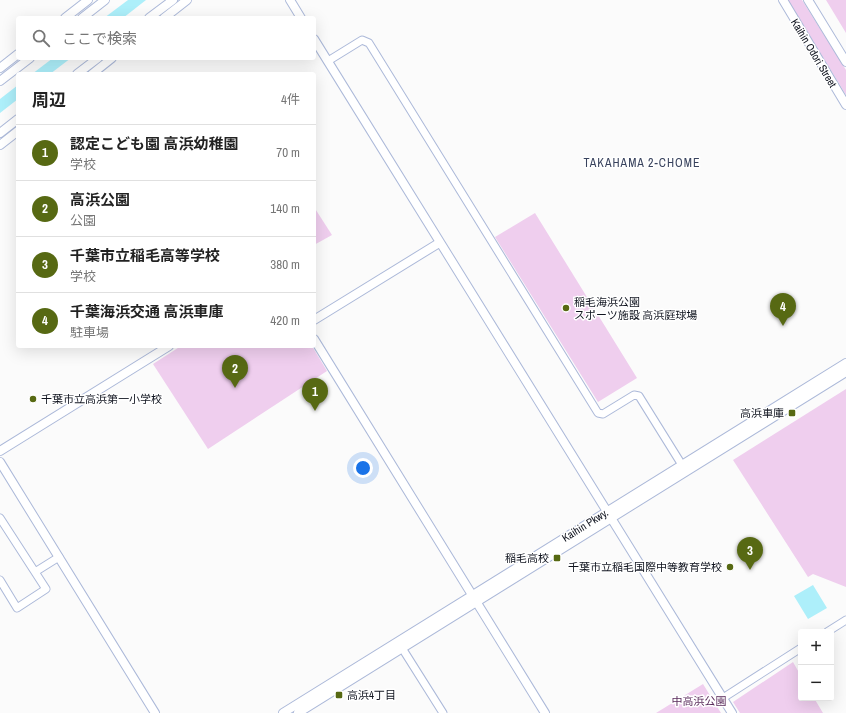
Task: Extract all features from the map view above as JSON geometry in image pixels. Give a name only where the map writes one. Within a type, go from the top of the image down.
[{"type":"street","points":[[67,16],[80,3],[88,0]]},
{"type":"street","points":[[80,3],[84,16],[105,0]]},
{"type":"street","points":[[152,16],[173,0]]},
{"type":"street","points":[[167,16],[187,0]]},
{"type":"street","points":[[290,0],[300,16]]},
{"type":"street","name":"Kaihin Odori Street","points":[[783,0],[846,105]]},
{"type":"street","name":"Kaihin Odori Street","points":[[808,0],[846,62]]},
{"type":"street","points":[[328,62],[362,40],[369,43],[598,413],[603,414],[634,395],[639,396],[682,465]]},
{"type":"street","points":[[316,42],[439,243],[732,713]]},
{"type":"street","points":[[0,68],[16,56]]},
{"type":"street","points":[[0,81],[27,60]]},
{"type":"street","points":[[80,72],[95,60]]},
{"type":"street","points":[[94,72],[110,60]]},
{"type":"street","points":[[0,133],[16,121]]},
{"type":"street","points":[[0,145],[16,133]]},
{"type":"street","points":[[316,319],[439,243]]},
{"type":"street","points":[[316,342],[545,713]]},
{"type":"street","points":[[0,451],[166,348]]},
{"type":"street","name":"Kaihin Pkwy.","points":[[609,515],[682,465],[846,363]]},
{"type":"street","name":"Kaihin Pkwy.","points":[[283,713],[846,372]]},
{"type":"street","points":[[0,462],[155,713]]},
{"type":"street","points":[[0,518],[46,589],[17,608],[0,580]]},
{"type":"street","points":[[35,572],[59,557]]},
{"type":"street","name":"Kaihin Pkwy.","points":[[298,713],[402,648],[474,598]]},
{"type":"street","points":[[832,629],[846,620]]},
{"type":"street","points":[[402,648],[443,713]]},
{"type":"street","points":[[723,698],[798,650]]},
{"type":"green space","points":[[788,0],[802,0],[846,70],[846,95]]},
{"type":"green space","points":[[826,0],[846,0],[846,33]]},
{"type":"green space","points":[[316,210],[332,235],[316,244]]},
{"type":"green space","name":"稲毛海浜公園 スポーツ施設 高浜庭球場","points":[[535,213],[637,378],[598,402],[495,237]]},
{"type":"green space","points":[[178,348],[313,348],[327,371],[208,449],[153,364]]},
{"type":"green space","points":[[846,389],[846,587],[813,574],[808,577],[733,460]]},
{"type":"green space","points":[[793,662],[798,671],[798,701],[816,701],[823,713],[740,713],[733,702]]},
{"type":"green space","name":"中高浜公園","points":[[703,684],[721,713],[656,713]]},
{"type":"water","points":[[128,0],[146,0],[126,16],[107,16]]},
{"type":"water","points":[[50,60],[68,60],[53,72],[35,72]]},
{"type":"water","points":[[16,87],[16,101],[0,113],[0,99]]},
{"type":"water","points":[[813,585],[827,608],[808,619],[794,596]]},
{"type":"place","name":"稲毛海浜公園 スポーツ施設 高浜庭球場","points":[[566,308]]},
{"type":"place","name":"千葉海浜交通 高浜車庫","points":[[783,326]]},
{"type":"place","name":"高浜公園","points":[[235,388]]},
{"type":"place","name":"千葉市立高浜第一小学校","points":[[33,399]]},
{"type":"place","name":"認定こども園 高浜幼稚園","points":[[315,411]]},
{"type":"place","name":"高浜車庫","points":[[792,413]]},
{"type":"place","name":"稲毛高校","points":[[557,558]]},
{"type":"place","name":"千葉市立稲毛国際中等教育学校","points":[[730,567]]},
{"type":"place","name":"千葉市立稲毛高等学校","points":[[750,570]]},
{"type":"place","name":"高浜4丁目","points":[[339,695]]},
{"type":"district","name":"TAKAHAMA 2-CHOME","points":[[642,163]]}]
